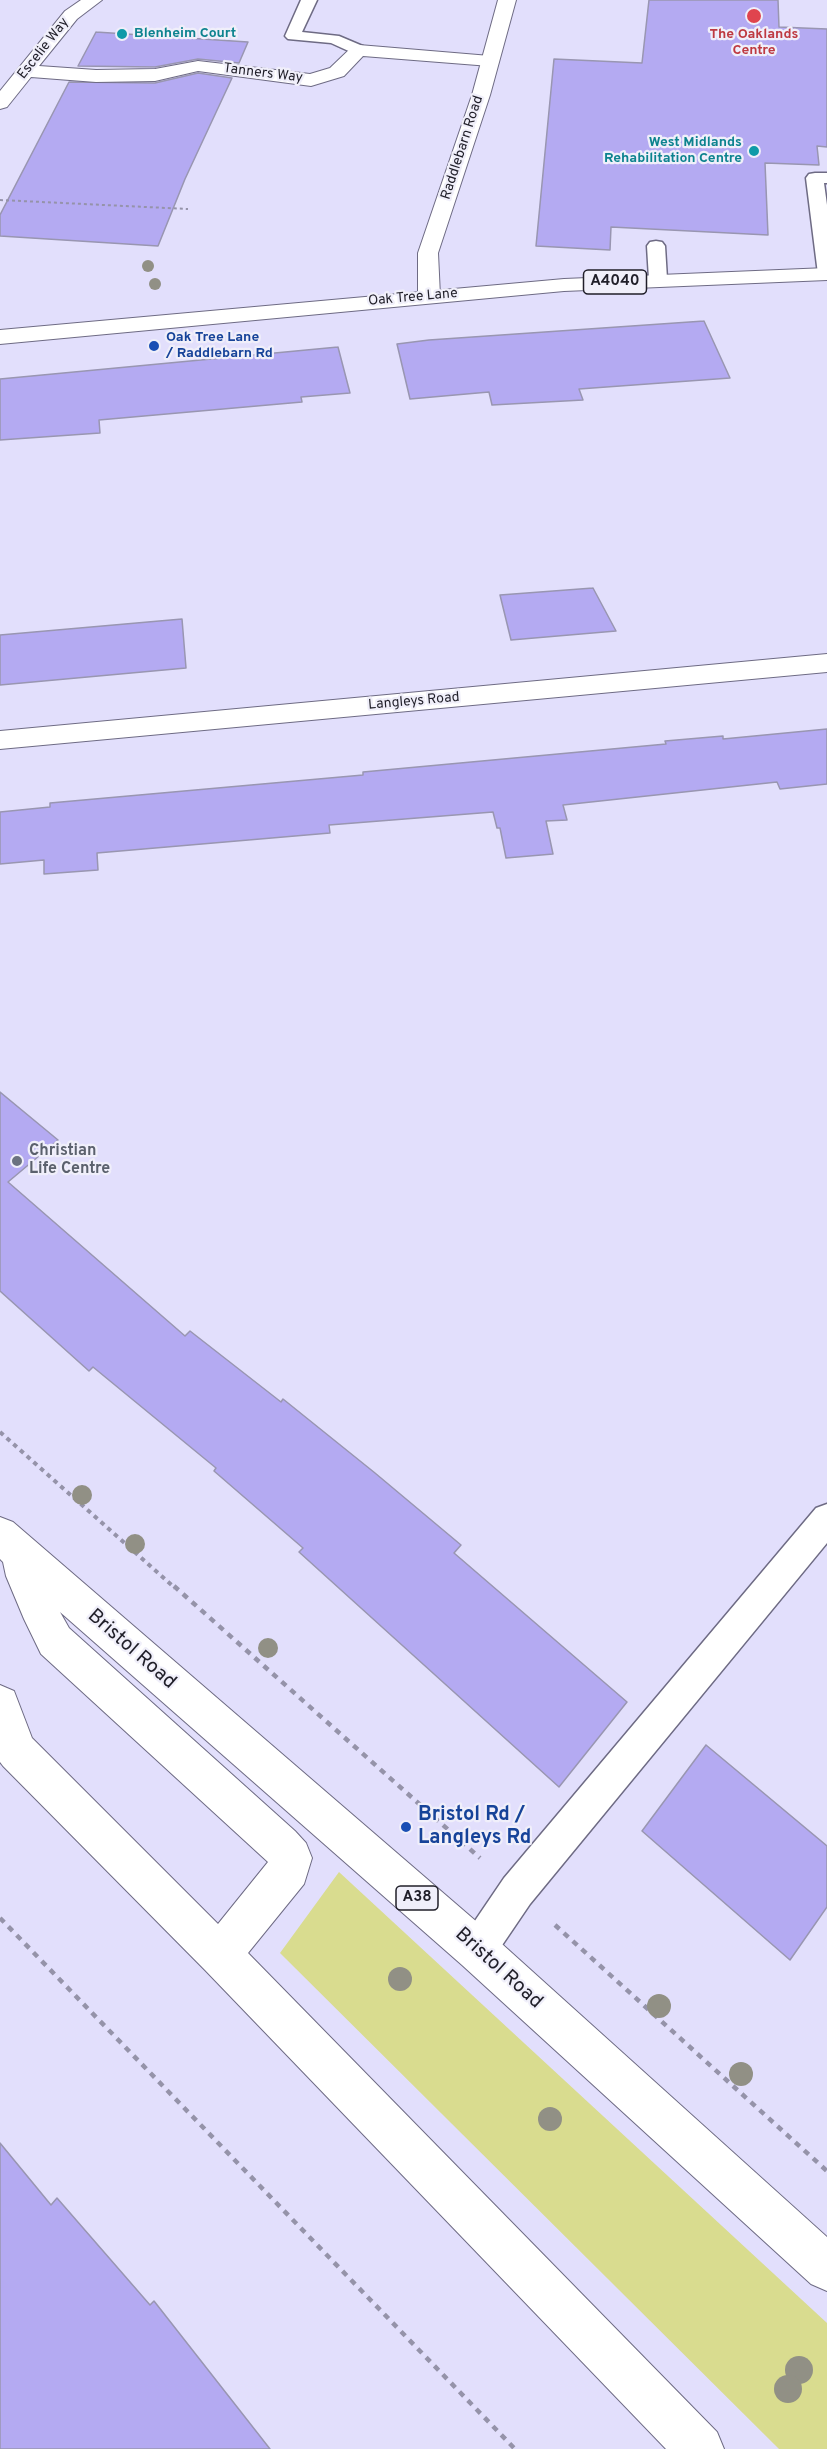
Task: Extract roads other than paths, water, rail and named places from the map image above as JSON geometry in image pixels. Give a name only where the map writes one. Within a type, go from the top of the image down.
[{"type":"main road","name":"Escelie Way","points":[[0,103],[71,15],[93,0]]},
{"type":"main road","name":"Raddlebarn Road","points":[[429,296],[428,253],[490,61],[507,0]]},
{"type":"main road","name":"Tanners Way","points":[[27,71],[96,76],[155,75],[198,66],[311,80],[337,72],[359,50]]},
{"type":"main road","points":[[359,50],[490,61]]},
{"type":"main road","name":"Oak Tree Lane","points":[[0,337],[429,296],[658,279],[827,274]]},
{"type":"main road","name":"Langleys Road","points":[[0,740],[827,663]]},
{"type":"main road","points":[[10,1544],[55,1641],[281,1845],[291,1858],[289,1869],[220,1955]]},
{"type":"main road","name":"Bristol Road","points":[[10,1544],[477,1950],[827,2268]]},
{"type":"main road","points":[[0,1706],[8,1743],[220,1955],[700,2449]]},
{"type":"lane","points":[[309,0],[293,36],[334,39],[359,50]]},
{"type":"lane","points":[[827,178],[815,178],[827,274]]},
{"type":"lane","points":[[657,246],[658,279]]},
{"type":"lane","points":[[477,1950],[517,1891],[827,1519]]},
{"type":"place","name":"The Oaklands Centre","points":[[754,16]]},
{"type":"place","name":"Blenheim Court","points":[[122,34]]},
{"type":"place","name":"West Midlands Rehabilitation Centre","points":[[754,151]]},
{"type":"place","name":"Oak Tree Lane / Raddlebarn Rd","points":[[154,346]]},
{"type":"place","name":"Christian Life Centre","points":[[17,1161]]},
{"type":"place","name":"Bristol Rd / Langleys Rd","points":[[406,1827]]}]
